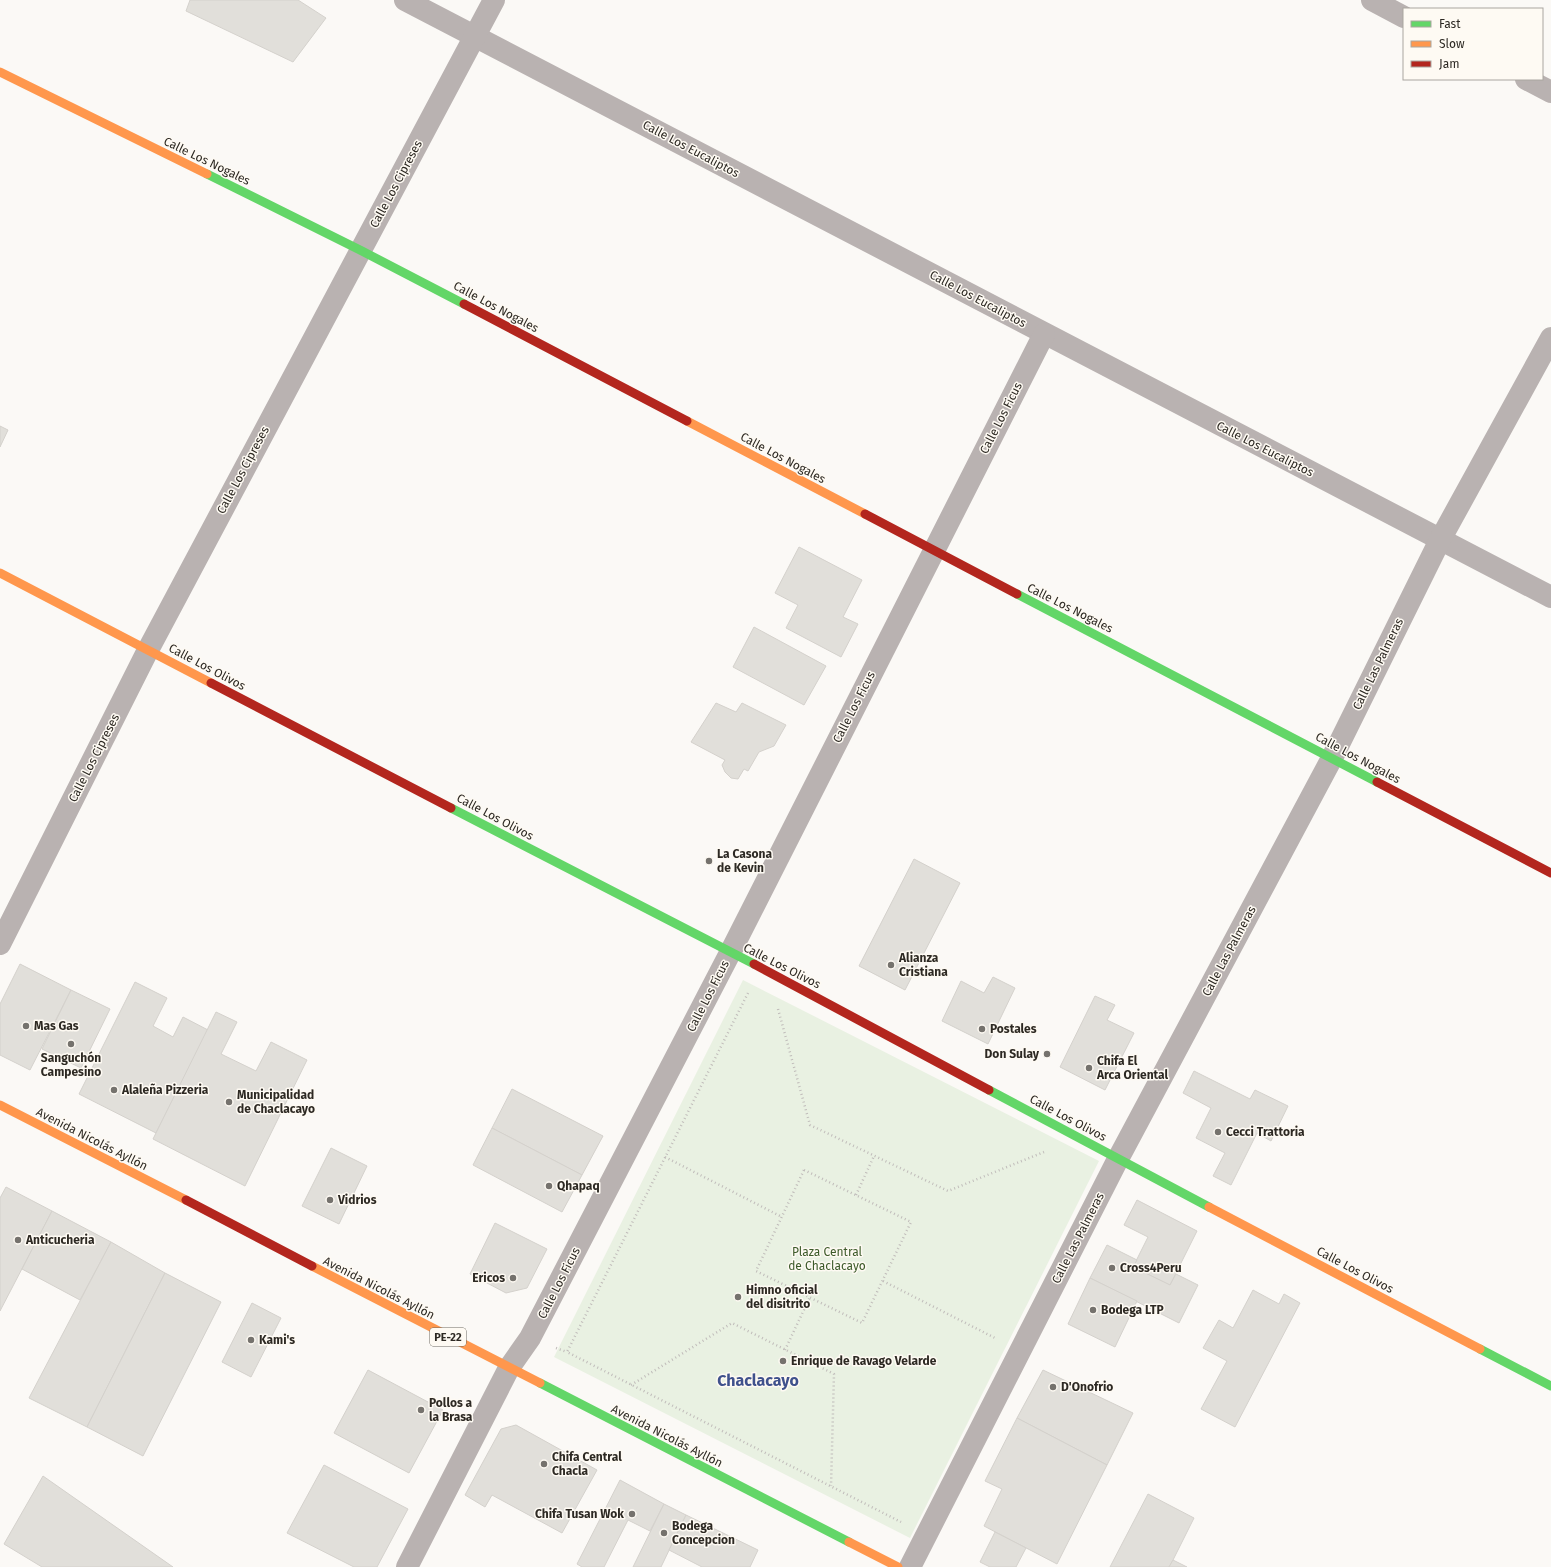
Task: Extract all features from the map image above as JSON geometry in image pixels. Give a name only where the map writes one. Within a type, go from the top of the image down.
[{"type":"main road","name":"Calle Los Nogales","points":[[0,72],[360,250],[1551,873]]},
{"type":"main road","name":"Calle Los Olivos","points":[[0,572],[730,953],[760,967],[1118,1159],[1551,1386]]},
{"type":"main road","name":"Avenida Nicolás Ayllón","points":[[0,1105],[898,1567]]},
{"type":"street","name":"Calle Los Eucaliptos","points":[[405,0],[1551,597]]},
{"type":"street","name":"Calle Los Cipreses","points":[[0,944],[148,650],[360,250],[476,37],[494,0]]},
{"type":"street","points":[[1372,0],[1403,16]]},
{"type":"street","points":[[1528,80],[1551,92]]},
{"type":"street","name":"Calle Los Ficus","points":[[407,1567],[509,1368],[530,1338],[730,953],[1044,334]]},
{"type":"street","name":"Calle Las Palmeras","points":[[910,1567],[1118,1159],[1332,758],[1440,540],[1551,338]]},
{"type":"path","points":[[754,996],[748,993],[567,1352],[906,1524]]},
{"type":"path","points":[[772,1005],[785,1011]]},
{"type":"path","points":[[778,1008],[810,1125],[948,1191],[1046,1151]]},
{"type":"path","points":[[856,1196],[874,1156]]},
{"type":"path","points":[[665,1157],[782,1217]]},
{"type":"path","points":[[804,1170],[911,1222],[862,1323],[756,1271],[782,1217],[804,1170]]},
{"type":"path","points":[[882,1281],[999,1340]]},
{"type":"path","points":[[785,1350],[810,1297]]},
{"type":"path","points":[[631,1385],[732,1323],[834,1374],[831,1486]]},
{"type":"green space","name":"Plaza Central de Chaclacayo","points":[[743,980],[1099,1161],[910,1538],[554,1357]]},
{"type":"building","points":[[190,0],[298,0],[326,18],[293,62],[186,11]]},
{"type":"building","points":[[0,426],[8,430],[0,447]]},
{"type":"building","points":[[799,547],[862,580],[843,617],[858,624],[841,657],[786,628],[798,605],[775,593]]},
{"type":"building","points":[[754,627],[826,666],[804,705],[733,667]]},
{"type":"building","points":[[716,703],[736,712],[742,703],[786,725],[774,746],[759,752],[748,771],[744,769],[738,779],[731,778],[725,772],[722,765],[725,760],[691,742]]},
{"type":"building","points":[[914,859],[960,883],[905,990],[859,966]]},
{"type":"building","name":"Mas Gas","points":[[20,964],[71,990],[30,1070],[0,1055],[0,1004]]},
{"type":"building","points":[[993,977],[1015,988],[988,1044],[942,1021],[961,981],[984,993]]},
{"type":"building","points":[[135,982],[167,998],[153,1026],[173,1037],[183,1017],[208,1030],[156,1133],[79,1094]]},
{"type":"building","points":[[71,990],[110,1009],[81,1068],[42,1049]]},
{"type":"building","points":[[1095,996],[1115,1005],[1107,1020],[1134,1033],[1105,1090],[1060,1067]]},
{"type":"building","name":"Municipalidad de Chaclacayo","points":[[216,1012],[237,1022],[221,1054],[256,1071],[271,1042],[307,1060],[245,1186],[153,1139]]},
{"type":"building","points":[[1194,1071],[1250,1099],[1255,1090],[1288,1106],[1271,1141],[1257,1133],[1231,1185],[1213,1176],[1225,1153],[1196,1138],[1211,1108],[1183,1093]]},
{"type":"building","points":[[512,1089],[603,1136],[582,1175],[492,1128]]},
{"type":"building","points":[[492,1128],[582,1175],[562,1212],[473,1165]]},
{"type":"building","points":[[331,1148],[367,1166],[339,1224],[302,1206]]},
{"type":"building","name":"Anticucheria","points":[[6,1187],[52,1211],[0,1311],[0,1198]]},
{"type":"building","points":[[1137,1200],[1197,1231],[1170,1285],[1133,1267],[1148,1237],[1124,1225]]},
{"type":"building","points":[[52,1211],[111,1242],[80,1300],[22,1269]]},
{"type":"building","points":[[495,1223],[547,1249],[527,1288],[506,1293],[470,1274]]},
{"type":"building","points":[[111,1242],[165,1273],[87,1427],[29,1398]]},
{"type":"building","points":[[1107,1245],[1137,1260],[1133,1267],[1170,1285],[1176,1274],[1198,1285],[1179,1323],[1090,1278]]},
{"type":"building","points":[[165,1273],[221,1302],[143,1456],[87,1427]]},
{"type":"building","points":[[1090,1278],[1137,1301],[1115,1347],[1068,1324]]},
{"type":"building","points":[[1253,1290],[1279,1304],[1284,1294],[1300,1303],[1235,1427],[1201,1409],[1227,1361],[1203,1348],[1219,1320],[1233,1328]]},
{"type":"building","name":"Kami's","points":[[252,1303],[281,1318],[251,1377],[222,1362]]},
{"type":"building","points":[[368,1370],[443,1410],[409,1473],[334,1433]]},
{"type":"building","points":[[1043,1370],[1133,1413],[1107,1465],[1017,1418]]},
{"type":"building","points":[[1017,1418],[1107,1465],[1057,1564],[984,1526],[1002,1489],[985,1481]]},
{"type":"building","points":[[516,1425],[597,1470],[562,1533],[492,1495],[485,1507],[465,1495],[501,1429]]},
{"type":"building","points":[[324,1465],[408,1509],[377,1567],[354,1567],[287,1533]]},
{"type":"building","points":[[43,1476],[173,1567],[42,1567],[4,1544]]},
{"type":"building","points":[[620,1480],[664,1504],[650,1531],[628,1520],[604,1567],[582,1567],[577,1564]]},
{"type":"building","points":[[1148,1494],[1194,1518],[1173,1560],[1169,1567],[1110,1567]]},
{"type":"building","points":[[664,1504],[686,1515],[661,1567],[633,1567]]},
{"type":"building","points":[[686,1515],[758,1550],[750,1567],[702,1567],[669,1550]]},
{"type":"building","points":[[995,1532],[1026,1548],[1016,1567],[990,1567],[980,1562]]},
{"type":"building","points":[[1173,1560],[1187,1567],[1169,1567]]},
{"type":"traffic: fast","points":[[207,174],[360,250],[464,304]]},
{"type":"traffic: fast","points":[[1017,594],[1377,782]]},
{"type":"traffic: fast","points":[[451,808],[754,964]]},
{"type":"traffic: fast","points":[[989,1090],[1209,1207]]},
{"type":"traffic: fast","points":[[1480,1349],[1551,1386]]},
{"type":"traffic: fast","points":[[540,1383],[849,1542]]},
{"type":"traffic: slow","points":[[0,72],[207,174]]},
{"type":"traffic: slow","points":[[687,421],[865,514]]},
{"type":"traffic: slow","points":[[0,573],[211,683]]},
{"type":"traffic: slow","points":[[0,1105],[186,1200]]},
{"type":"traffic: slow","points":[[1209,1207],[1480,1349]]},
{"type":"traffic: slow","points":[[312,1266],[540,1383]]},
{"type":"traffic: slow","points":[[849,1542],[898,1567]]},
{"type":"traffic: jam","points":[[464,304],[687,421]]},
{"type":"traffic: jam","points":[[865,514],[1017,594]]},
{"type":"traffic: jam","points":[[211,683],[451,808]]},
{"type":"traffic: jam","points":[[1377,782],[1551,873]]},
{"type":"traffic: jam","points":[[754,964],[989,1090]]},
{"type":"traffic: jam","points":[[186,1200],[312,1266]]},
{"type":"place","name":"La Casona de Kevin","points":[[709,861]]},
{"type":"place","name":"Alianza Cristiana","points":[[891,965]]},
{"type":"place","name":"Mas Gas","points":[[26,1026]]},
{"type":"place","name":"Postales","points":[[982,1029]]},
{"type":"place","name":"Sanguchón Campesino","points":[[71,1044]]},
{"type":"place","name":"Don Sulay","points":[[1047,1054]]},
{"type":"place","name":"Chifa El Arca Oriental","points":[[1089,1068]]},
{"type":"place","name":"Alaleña Pizzeria","points":[[114,1090]]},
{"type":"place","name":"Municipalidad de Chaclacayo","points":[[229,1102]]},
{"type":"place","name":"Cecci Trattoria","points":[[1218,1132]]},
{"type":"place","name":"Qhapaq","points":[[549,1186]]},
{"type":"place","name":"Vidrios","points":[[330,1200]]},
{"type":"place","name":"Anticucheria","points":[[18,1240]]},
{"type":"place","name":"Cross4Peru","points":[[1112,1268]]},
{"type":"place","name":"Ericos","points":[[513,1278]]},
{"type":"place","name":"Himno oficial del disitrito","points":[[738,1297]]},
{"type":"place","name":"Bodega LTP","points":[[1093,1310]]},
{"type":"place","name":"Kami's","points":[[251,1340]]},
{"type":"place","name":"Enrique de Ravago Velarde","points":[[783,1361]]},
{"type":"place","name":"D'Onofrio","points":[[1053,1387]]},
{"type":"place","name":"Pollos a la Brasa","points":[[421,1410]]},
{"type":"place","name":"Chifa Central Chacla","points":[[544,1464]]},
{"type":"place","name":"Chifa Tusan Wok","points":[[632,1514]]},
{"type":"place","name":"Bodega Concepcion","points":[[664,1533]]},
{"type":"district","name":"Chaclacayo","points":[[758,1380]]}]
